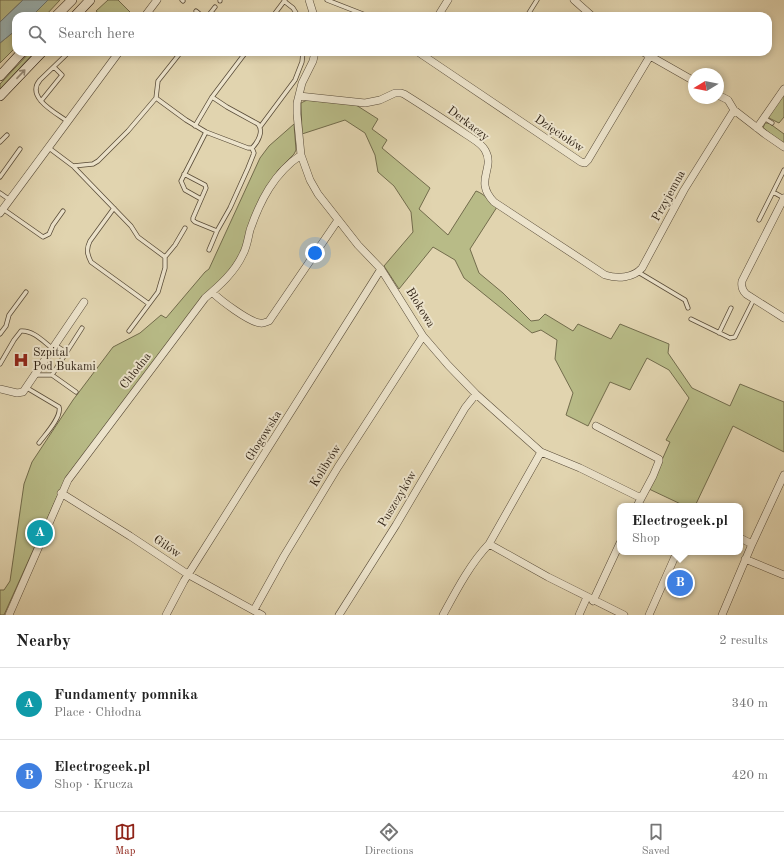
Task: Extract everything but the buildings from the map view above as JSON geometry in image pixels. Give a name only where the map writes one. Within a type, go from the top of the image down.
[{"type":"main road","points":[[60,12],[72,0]]},
{"type":"main road","points":[[79,12],[90,0]]},
{"type":"main road","points":[[0,76],[18,56]]},
{"type":"main road","points":[[0,96],[38,56]]},
{"type":"street","points":[[149,12],[157,0]]},
{"type":"street","points":[[309,0],[313,12]]},
{"type":"street","points":[[440,12],[448,0]]},
{"type":"street","points":[[574,0],[588,12]]},
{"type":"street","points":[[2,211],[116,56]]},
{"type":"street","name":"Blokowa","points":[[314,56],[302,83],[297,114],[301,155],[310,180],[338,220],[358,245],[382,269],[423,336],[448,366],[476,394],[541,452],[580,468],[641,498]]},
{"type":"street","name":"Dzięciołów","points":[[424,56],[580,162],[585,163],[650,56]]},
{"type":"street","points":[[650,56],[688,78]]},
{"type":"street","points":[[757,128],[784,89]]},
{"type":"street","name":"Derkaczy","points":[[299,96],[365,103],[380,100],[395,93],[401,92],[442,118],[482,147],[488,157],[488,164],[484,178],[485,190],[494,202],[599,271],[613,277],[630,276],[638,272]]},
{"type":"street","points":[[724,98],[728,100],[734,110],[784,147]]},
{"type":"street","name":"Przyjemna","points":[[638,272],[642,268],[684,190],[734,110]]},
{"type":"street","name":"Chłodna","points":[[9,615],[68,480],[205,298],[226,278],[243,254],[259,207],[274,180],[281,171],[301,155]]},
{"type":"street","points":[[784,198],[742,280],[742,288],[746,294],[784,318]]},
{"type":"street","points":[[212,292],[239,312],[258,323],[269,321],[338,220]]},
{"type":"street","name":"Głogowska","points":[[166,615],[184,581],[189,576],[382,269]]},
{"type":"street","points":[[0,389],[21,393],[27,388],[84,302]]},
{"type":"street","name":"Kolibrów","points":[[254,610],[284,556],[338,467],[423,336]]},
{"type":"street","name":"Puszczyków","points":[[339,615],[396,525],[465,408],[476,394]]},
{"type":"street","points":[[596,426],[659,458],[653,476],[638,503]]},
{"type":"street","points":[[443,615],[471,568],[489,544],[541,452]]},
{"type":"street","points":[[722,615],[745,559],[783,480]]},
{"type":"street","name":"Gilów","points":[[61,494],[124,532],[189,576],[262,615]]},
{"type":"street","points":[[743,540],[752,544]]},
{"type":"street","points":[[489,544],[590,599],[624,615]]},
{"type":"street","points":[[579,615],[590,599],[617,549]]},
{"type":"street","points":[[649,615],[676,555]]},
{"type":"street","points":[[745,559],[784,575]]},
{"type":"lane","points":[[276,12],[285,0],[296,12]]},
{"type":"lane","points":[[327,0],[358,12]]},
{"type":"lane","points":[[530,12],[537,0]]},
{"type":"lane","points":[[212,12],[215,8]]},
{"type":"lane","points":[[65,56],[36,86],[36,94],[41,101],[67,121]]},
{"type":"lane","points":[[73,166],[92,164],[98,161],[128,131],[156,98],[158,81],[177,56]]},
{"type":"lane","points":[[196,126],[212,97],[243,56]]},
{"type":"lane","points":[[260,127],[295,80],[302,62],[303,56]]},
{"type":"lane","points":[[41,101],[62,75],[54,67]]},
{"type":"lane","points":[[212,97],[258,124],[261,132],[256,144],[252,148]]},
{"type":"lane","points":[[156,98],[206,132],[248,148],[252,148]]},
{"type":"lane","points":[[764,118],[772,123]]},
{"type":"lane","points":[[201,199],[188,193],[182,186],[181,181],[206,132]]},
{"type":"lane","points":[[0,142],[6,135]]},
{"type":"lane","points":[[48,147],[73,166],[131,226],[138,237],[165,257]]},
{"type":"lane","points":[[209,250],[248,168],[254,153],[252,148]]},
{"type":"lane","points":[[0,177],[20,149]]},
{"type":"lane","points":[[759,220],[784,170]]},
{"type":"lane","points":[[184,174],[205,184],[206,188],[193,220],[217,231]]},
{"type":"lane","points":[[773,192],[784,198]]},
{"type":"lane","points":[[0,193],[10,200]]},
{"type":"lane","points":[[114,208],[90,241],[87,252],[88,257],[91,262],[149,304]]},
{"type":"lane","points":[[2,211],[43,237],[49,234],[53,225],[63,211]]},
{"type":"lane","points":[[129,331],[158,292],[165,268],[165,257],[175,245],[185,228]]},
{"type":"lane","points":[[638,272],[685,300],[688,308]]},
{"type":"lane","points":[[0,334],[8,323],[9,315],[26,292]]},
{"type":"lane","points":[[691,319],[730,338],[735,336],[754,299]]},
{"type":"lane","points":[[719,333],[731,308]]},
{"type":"lane","points":[[52,375],[82,328]]},
{"type":"lane","points":[[0,364],[21,331],[27,331],[54,347],[66,352]]},
{"type":"lane","points":[[36,375],[52,375],[76,392]]},
{"type":"lane","points":[[27,388],[60,409],[58,416],[39,443]]},
{"type":"green space","points":[[0,0],[23,0],[0,22]]},
{"type":"green space","points":[[48,0],[60,0],[49,12],[36,12]]},
{"type":"green space","points":[[108,0],[118,0],[130,12],[97,12],[96,11]]},
{"type":"green space","points":[[12,33],[12,51],[0,63],[0,43]]},
{"type":"green space","points":[[26,56],[31,56],[0,89],[0,84]]},
{"type":"green space","points":[[784,94],[784,117],[779,123],[768,116]]},
{"type":"green space","points":[[307,100],[356,105],[378,119],[372,129],[387,140],[382,148],[430,188],[419,209],[448,235],[476,191],[485,196],[497,207],[470,249],[479,273],[503,293],[531,321],[539,320],[545,314],[573,331],[578,324],[611,339],[620,324],[669,344],[668,353],[692,388],[730,406],[740,384],[784,402],[784,452],[733,426],[696,503],[679,503],[649,489],[670,442],[666,440],[689,398],[669,370],[647,358],[630,390],[610,382],[588,426],[566,415],[573,393],[555,359],[557,340],[541,330],[532,333],[464,278],[455,260],[433,247],[399,289],[384,266],[413,232],[411,212],[394,186],[378,172],[375,155],[365,133],[345,120],[302,134],[301,103]]},
{"type":"green space","points":[[765,123],[769,123],[784,134],[784,144],[763,128]]},
{"type":"green space","points":[[294,124],[296,150],[278,170],[268,186],[241,253],[227,274],[66,477],[4,615],[0,615],[0,590],[4,590],[10,581],[24,484],[32,462],[73,400],[113,347],[140,333],[161,315],[166,318],[209,269],[260,158],[269,146]]},
{"type":"water","points":[[23,0],[48,0],[36,12],[12,12],[12,33],[0,43],[0,22]]},
{"type":"place","name":"Szpital Pod Bukami","points":[[21,360]]},
{"type":"place","name":"Fundamenty pomnika","points":[[40,533]]},
{"type":"place","name":"Electrogeek.pl","points":[[680,583]]}]
